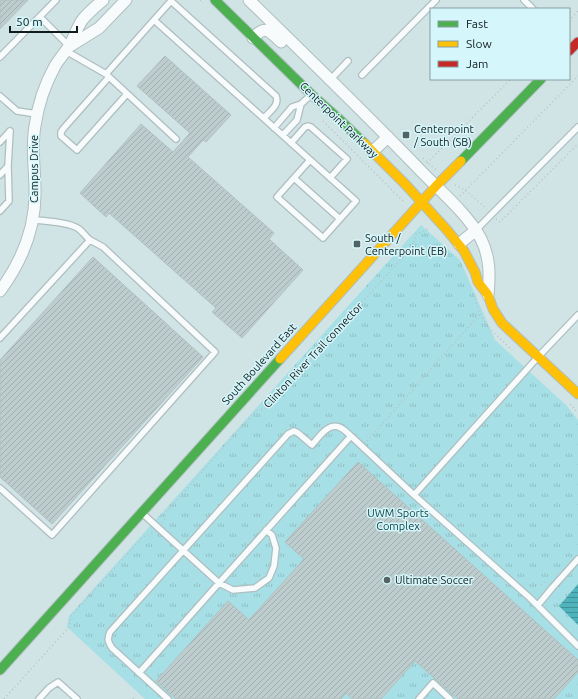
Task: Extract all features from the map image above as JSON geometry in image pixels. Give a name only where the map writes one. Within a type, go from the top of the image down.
[{"type":"street","name":"Campus Drive","points":[[0,291],[8,280],[24,251],[29,236],[35,203],[34,127],[43,93],[56,65],[83,20],[102,0]]},
{"type":"street","name":"Campus Drive","points":[[67,48],[99,28],[126,0]]},
{"type":"street","name":"Centerpoint Parkway","points":[[215,0],[311,94],[338,118],[421,202],[464,251],[478,282],[488,295],[493,309],[502,323],[578,394]]},
{"type":"street","name":"Centerpoint Parkway","points":[[249,0],[388,137],[463,214],[476,230],[481,239],[487,257],[490,279],[488,295]]},
{"type":"street","points":[[253,38],[259,32],[265,30],[270,32],[302,62],[327,77]]},
{"type":"street","points":[[570,50],[578,42]]},
{"type":"street","name":"South Boulevard East","points":[[0,670],[421,202],[540,80]]},
{"type":"street","points":[[372,152],[388,137]]},
{"type":"street","points":[[459,244],[476,230]]},
{"type":"lane","points":[[0,57],[56,0]]},
{"type":"lane","points":[[362,75],[436,0]]},
{"type":"lane","points":[[524,0],[533,8]]},
{"type":"lane","points":[[127,94],[77,150],[61,136],[62,129],[171,1],[276,96],[277,103],[264,118]]},
{"type":"lane","points":[[40,17],[67,48],[108,76],[176,138]]},
{"type":"lane","points":[[154,20],[356,201],[323,238],[277,197],[310,160]]},
{"type":"lane","points":[[327,77],[348,61]]},
{"type":"lane","points":[[283,136],[297,120],[302,104],[311,94]]},
{"type":"lane","points":[[0,96],[17,111],[37,114]]},
{"type":"lane","points":[[274,128],[292,107],[302,104]]},
{"type":"lane","points":[[291,143],[305,127],[308,126],[347,159],[330,178]]},
{"type":"lane","points":[[476,230],[578,127]]},
{"type":"lane","points":[[0,142],[10,131],[8,166],[9,201],[0,211]]},
{"type":"lane","points":[[0,175],[8,166]]},
{"type":"lane","points":[[294,178],[340,219]]},
{"type":"lane","points":[[1,490],[52,535],[215,352],[103,246],[90,240],[79,229],[70,225],[49,221],[32,220]]},
{"type":"lane","points":[[0,338],[90,240]]},
{"type":"lane","points":[[414,495],[538,357],[578,315]]},
{"type":"lane","points":[[168,699],[112,648],[108,643],[110,632],[288,434],[294,431],[312,445],[328,428],[334,426],[341,428],[538,606],[578,646]]},
{"type":"lane","points":[[139,673],[351,436]]},
{"type":"lane","points":[[142,512],[219,583],[233,590],[255,588],[269,578],[274,566],[276,548],[272,535],[266,530]]},
{"type":"lane","points":[[538,606],[578,559]]},
{"type":"lane","points":[[39,699],[49,688],[58,682],[77,699]]},
{"type":"lane","points":[[419,699],[433,683],[450,699]]},
{"type":"path","points":[[570,19],[578,11]]},
{"type":"path","points":[[457,198],[578,76]]},
{"type":"path","points":[[426,164],[510,80]]},
{"type":"path","points":[[321,119],[403,201]]},
{"type":"path","points":[[496,218],[500,222],[578,144]]},
{"type":"path","points":[[456,186],[465,190],[487,210]]},
{"type":"path","name":"Clinton River Trail connector","points":[[163,523],[168,510],[256,411],[266,408],[413,246],[416,234],[430,228],[433,224]]},
{"type":"path","points":[[365,443],[480,314]]},
{"type":"path","points":[[4,699],[69,627],[70,616],[143,537],[155,532]]},
{"type":"path","points":[[542,585],[545,581]]},
{"type":"green space","name":"UWM Sports Complex","points":[[421,225],[460,260],[495,340],[566,405],[578,420],[578,699],[145,699],[67,627],[69,616]]},
{"type":"shaded area","points":[[578,584],[578,625],[559,606]]},
{"type":"building","points":[[0,0],[28,0],[0,29]]},
{"type":"building","points":[[165,56],[231,115],[206,142],[203,140],[188,157],[274,233],[269,239],[303,270],[242,338],[212,312],[216,308],[109,213],[106,217],[80,193],[141,124],[173,152],[190,133],[137,86]]},
{"type":"building","points":[[93,257],[203,357],[52,524],[0,477],[0,360]]},
{"type":"building","name":"Ultimate Soccer","points":[[358,462],[578,660],[578,672],[554,699],[458,699],[415,661],[381,699],[352,699],[346,693],[341,699],[176,699],[156,681],[228,601],[249,620],[304,559],[285,542]]},
{"type":"traffic: fast","points":[[215,0],[311,94],[364,143]]},
{"type":"traffic: fast","points":[[461,161],[540,80]]},
{"type":"traffic: fast","points":[[0,670],[280,359]]},
{"type":"traffic: slow","points":[[364,143],[406,185],[464,251],[475,272],[478,282],[488,295],[493,309],[502,323],[578,394]]},
{"type":"traffic: slow","points":[[280,359],[436,186],[461,161]]},
{"type":"traffic: jam","points":[[570,50],[578,42]]},
{"type":"place","name":"Centerpoint / South (SB)","points":[[406,135]]},
{"type":"place","name":"South / Centerpoint (EB)","points":[[357,244]]},
{"type":"place","name":"Ultimate Soccer","points":[[387,580]]}]
